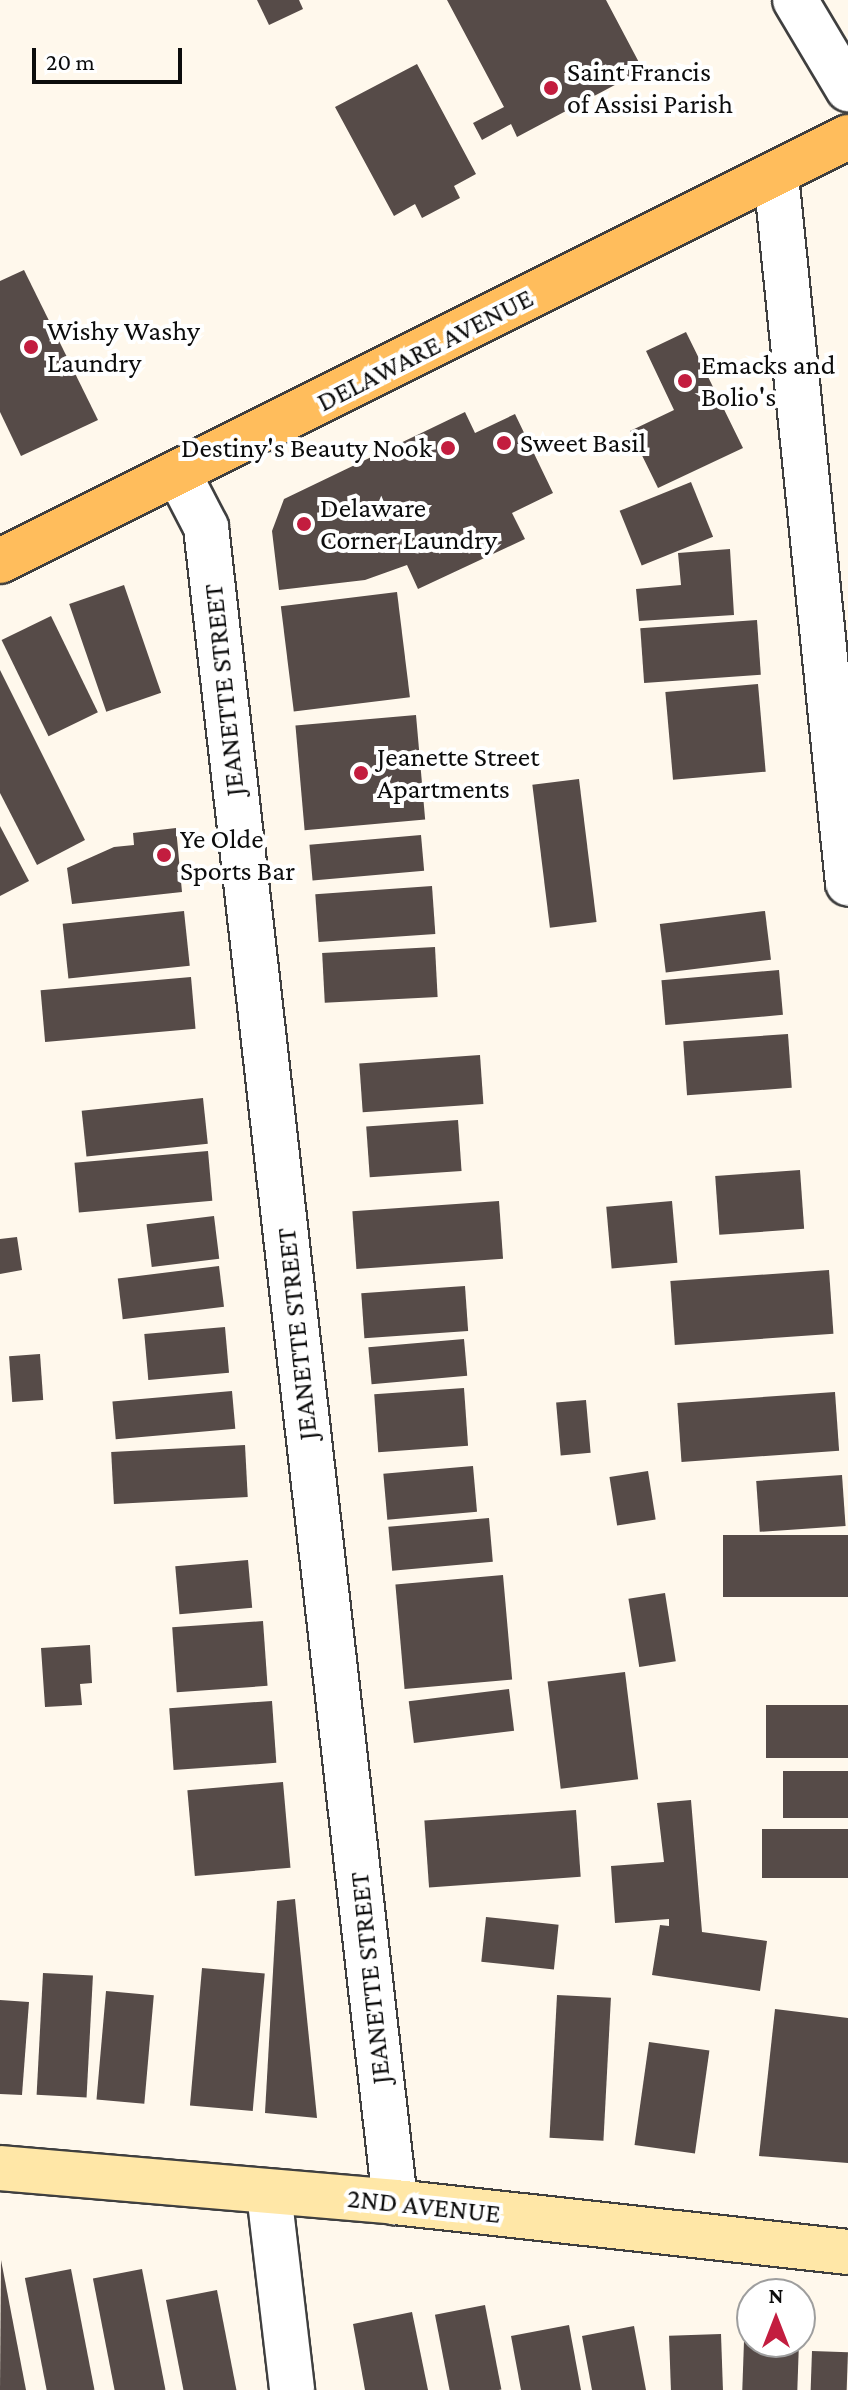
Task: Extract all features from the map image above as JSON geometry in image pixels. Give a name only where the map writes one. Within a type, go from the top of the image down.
[{"type":"main road","name":"DELAWARE AVENUE","points":[[0,561],[776,176],[848,137]]},
{"type":"street","points":[[795,0],[848,89]]},
{"type":"street","points":[[776,176],[848,883]]},
{"type":"street","name":"JEANETTE STREET","points":[[178,473],[206,527],[395,2202]]},
{"type":"street","name":"2ND AVENUE","points":[[0,2168],[395,2202],[848,2252]]},
{"type":"street","points":[[269,2193],[292,2390]]},
{"type":"building","points":[[257,0],[299,0],[303,9],[269,25]]},
{"type":"building","name":"Saint Francis of Assisi Parish","points":[[447,0],[606,0],[643,70],[517,137],[511,124],[482,140],[473,123],[504,107]]},
{"type":"building","points":[[417,64],[476,174],[454,186],[460,198],[422,218],[415,204],[394,216],[335,107]]},
{"type":"building","name":"Wishy Washy Laundry","points":[[24,270],[98,420],[21,456],[0,412],[0,281]]},
{"type":"building","name":"Emacks and Bolio's","points":[[686,332],[743,448],[658,488],[630,431],[674,410],[646,351]]},
{"type":"building","points":[[465,412],[475,433],[515,414],[553,493],[512,513],[525,539],[418,589],[407,565],[365,580],[279,590],[272,531],[284,499]]},
{"type":"building","points":[[691,482],[713,537],[642,566],[620,511]]},
{"type":"building","points":[[730,549],[734,615],[639,621],[636,589],[681,585],[678,553]]},
{"type":"building","points":[[124,585],[161,693],[106,712],[69,604]]},
{"type":"building","name":"Jeanette Street Apartments","points":[[397,592],[410,697],[294,711],[281,606]]},
{"type":"building","points":[[51,616],[98,712],[48,736],[2,640]]},
{"type":"building","points":[[757,620],[761,675],[644,683],[640,628]]},
{"type":"building","points":[[0,670],[85,840],[37,865],[0,793]]},
{"type":"building","points":[[758,684],[766,772],[673,780],[665,692]]},
{"type":"building","name":"Jeanette Street Apartments","points":[[416,715],[425,820],[305,830],[295,726]]},
{"type":"building","points":[[579,779],[597,922],[550,928],[532,785]]},
{"type":"building","points":[[0,826],[29,881],[0,896]]},
{"type":"building","points":[[176,828],[182,892],[72,904],[67,868],[114,847],[134,845],[133,833]]},
{"type":"building","points":[[421,835],[424,871],[313,881],[309,845]]},
{"type":"building","points":[[432,886],[435,934],[319,942],[315,894]]},
{"type":"building","points":[[184,911],[190,966],[68,978],[63,924]]},
{"type":"building","points":[[765,911],[771,960],[666,973],[660,924]]},
{"type":"building","points":[[435,947],[438,997],[325,1003],[322,953]]},
{"type":"building","points":[[779,970],[783,1015],[665,1025],[661,980]]},
{"type":"building","points":[[191,977],[196,1029],[45,1042],[41,990]]},
{"type":"building","points":[[788,1034],[792,1088],[687,1095],[683,1041]]},
{"type":"building","points":[[480,1055],[483,1104],[363,1112],[359,1063]]},
{"type":"building","points":[[203,1098],[208,1144],[86,1157],[82,1111]]},
{"type":"building","points":[[458,1120],[462,1171],[370,1177],[366,1126]]},
{"type":"building","points":[[208,1151],[212,1201],[79,1212],[75,1163]]},
{"type":"building","points":[[800,1170],[804,1229],[719,1235],[715,1176]]},
{"type":"building","points":[[499,1201],[503,1259],[356,1269],[352,1211]]},
{"type":"building","points":[[672,1201],[677,1263],[612,1269],[606,1207]]},
{"type":"building","points":[[214,1216],[219,1259],[152,1267],[147,1224]]},
{"type":"building","points":[[17,1237],[22,1270],[0,1274],[0,1239]]},
{"type":"building","points":[[219,1266],[224,1307],[123,1319],[118,1278]]},
{"type":"building","points":[[829,1270],[833,1334],[675,1345],[670,1281]]},
{"type":"building","points":[[465,1286],[468,1331],[364,1338],[361,1293]]},
{"type":"building","points":[[225,1327],[229,1373],[148,1380],[144,1334]]},
{"type":"building","points":[[464,1339],[467,1376],[372,1384],[368,1347]]},
{"type":"building","points":[[40,1354],[43,1400],[12,1402],[9,1356]]},
{"type":"building","points":[[464,1388],[468,1446],[378,1452],[374,1394]]},
{"type":"building","points":[[232,1391],[235,1429],[116,1439],[112,1401]]},
{"type":"building","points":[[835,1392],[839,1451],[682,1462],[677,1403]]},
{"type":"building","points":[[586,1400],[591,1453],[561,1455],[556,1403]]},
{"type":"building","points":[[245,1445],[248,1497],[114,1504],[111,1452]]},
{"type":"building","points":[[473,1466],[477,1512],[387,1520],[383,1474]]},
{"type":"building","points":[[648,1471],[656,1519],[617,1525],[609,1477]]},
{"type":"building","points":[[842,1475],[846,1526],[760,1532],[756,1481]]},
{"type":"building","points":[[489,1518],[493,1562],[392,1571],[388,1527]]},
{"type":"building","points":[[723,1535],[848,1535],[848,1597],[723,1597]]},
{"type":"building","points":[[248,1560],[252,1608],[179,1614],[175,1566]]},
{"type":"building","points":[[503,1575],[512,1680],[405,1689],[395,1584]]},
{"type":"building","points":[[665,1593],[676,1661],[639,1667],[628,1599]]},
{"type":"building","points":[[263,1621],[268,1686],[177,1692],[172,1627]]},
{"type":"building","points":[[90,1645],[92,1683],[80,1684],[82,1705],[45,1707],[41,1648]]},
{"type":"building","points":[[625,1672],[638,1779],[561,1789],[548,1682]]},
{"type":"building","points":[[509,1689],[514,1731],[414,1743],[409,1701]]},
{"type":"building","points":[[272,1701],[276,1763],[174,1770],[169,1708]]},
{"type":"building","points":[[766,1705],[848,1705],[848,1758],[766,1758]]},
{"type":"building","points":[[783,1771],[848,1771],[848,1818],[783,1818]]},
{"type":"building","points":[[283,1782],[290,1868],[195,1876],[187,1790]]},
{"type":"building","points":[[691,1800],[702,1932],[767,1941],[760,1991],[652,1975],[660,1925],[669,1926],[669,1919],[615,1923],[611,1866],[664,1862],[657,1803]]},
{"type":"building","points":[[576,1810],[581,1877],[429,1887],[424,1821]]},
{"type":"building","points":[[762,1829],[848,1829],[848,1878],[762,1878]]},
{"type":"building","points":[[295,1899],[317,2118],[265,2113],[277,1901]]},
{"type":"building","points":[[486,1917],[559,1925],[554,1969],[481,1962]]},
{"type":"building","points":[[202,1968],[265,1973],[253,2111],[190,2105]]},
{"type":"building","points":[[43,1973],[93,1976],[87,2097],[37,2095]]},
{"type":"building","points":[[106,1991],[154,1995],[144,2104],[97,2100]]},
{"type":"building","points":[[557,1995],[611,1998],[603,2141],[550,2138]]},
{"type":"building","points":[[0,2000],[29,2002],[22,2095],[0,2094]]},
{"type":"building","points":[[775,2009],[848,2018],[848,2163],[759,2156]]},
{"type":"building","points":[[649,2042],[709,2050],[695,2153],[635,2145]]},
{"type":"building","points":[[1,2260],[26,2390],[0,2390]]},
{"type":"building","points":[[71,2269],[94,2390],[47,2390],[25,2278]]},
{"type":"building","points":[[142,2269],[165,2390],[115,2390],[93,2279]]},
{"type":"building","points":[[217,2290],[236,2390],[183,2390],[166,2300]]},
{"type":"building","points":[[485,2305],[501,2389],[450,2390],[435,2315]]},
{"type":"building","points":[[412,2312],[428,2390],[365,2390],[353,2324]]},
{"type":"building","points":[[569,2325],[581,2390],[521,2390],[511,2336]]},
{"type":"building","points":[[634,2326],[646,2390],[592,2390],[582,2336]]},
{"type":"building","points":[[721,2334],[723,2390],[671,2390],[669,2336]]},
{"type":"building","points":[[816,2351],[848,2352],[847,2390],[811,2390],[812,2358],[816,2358]]},
{"type":"building","points":[[743,2358],[798,2358],[797,2390],[742,2390]]},
{"type":"place","name":"Saint Francis of Assisi Parish","points":[[551,88]]},
{"type":"place","name":"Wishy Washy Laundry","points":[[31,347]]},
{"type":"place","name":"Emacks and Bolio's","points":[[685,381]]},
{"type":"place","name":"Sweet Basil","points":[[504,443]]},
{"type":"place","name":"Destiny's Beauty Nook","points":[[448,448]]},
{"type":"place","name":"Delaware Corner Laundry","points":[[304,524]]},
{"type":"place","name":"Jeanette Street Apartments","points":[[361,773]]},
{"type":"place","name":"Ye Olde Sports Bar","points":[[164,855]]}]
